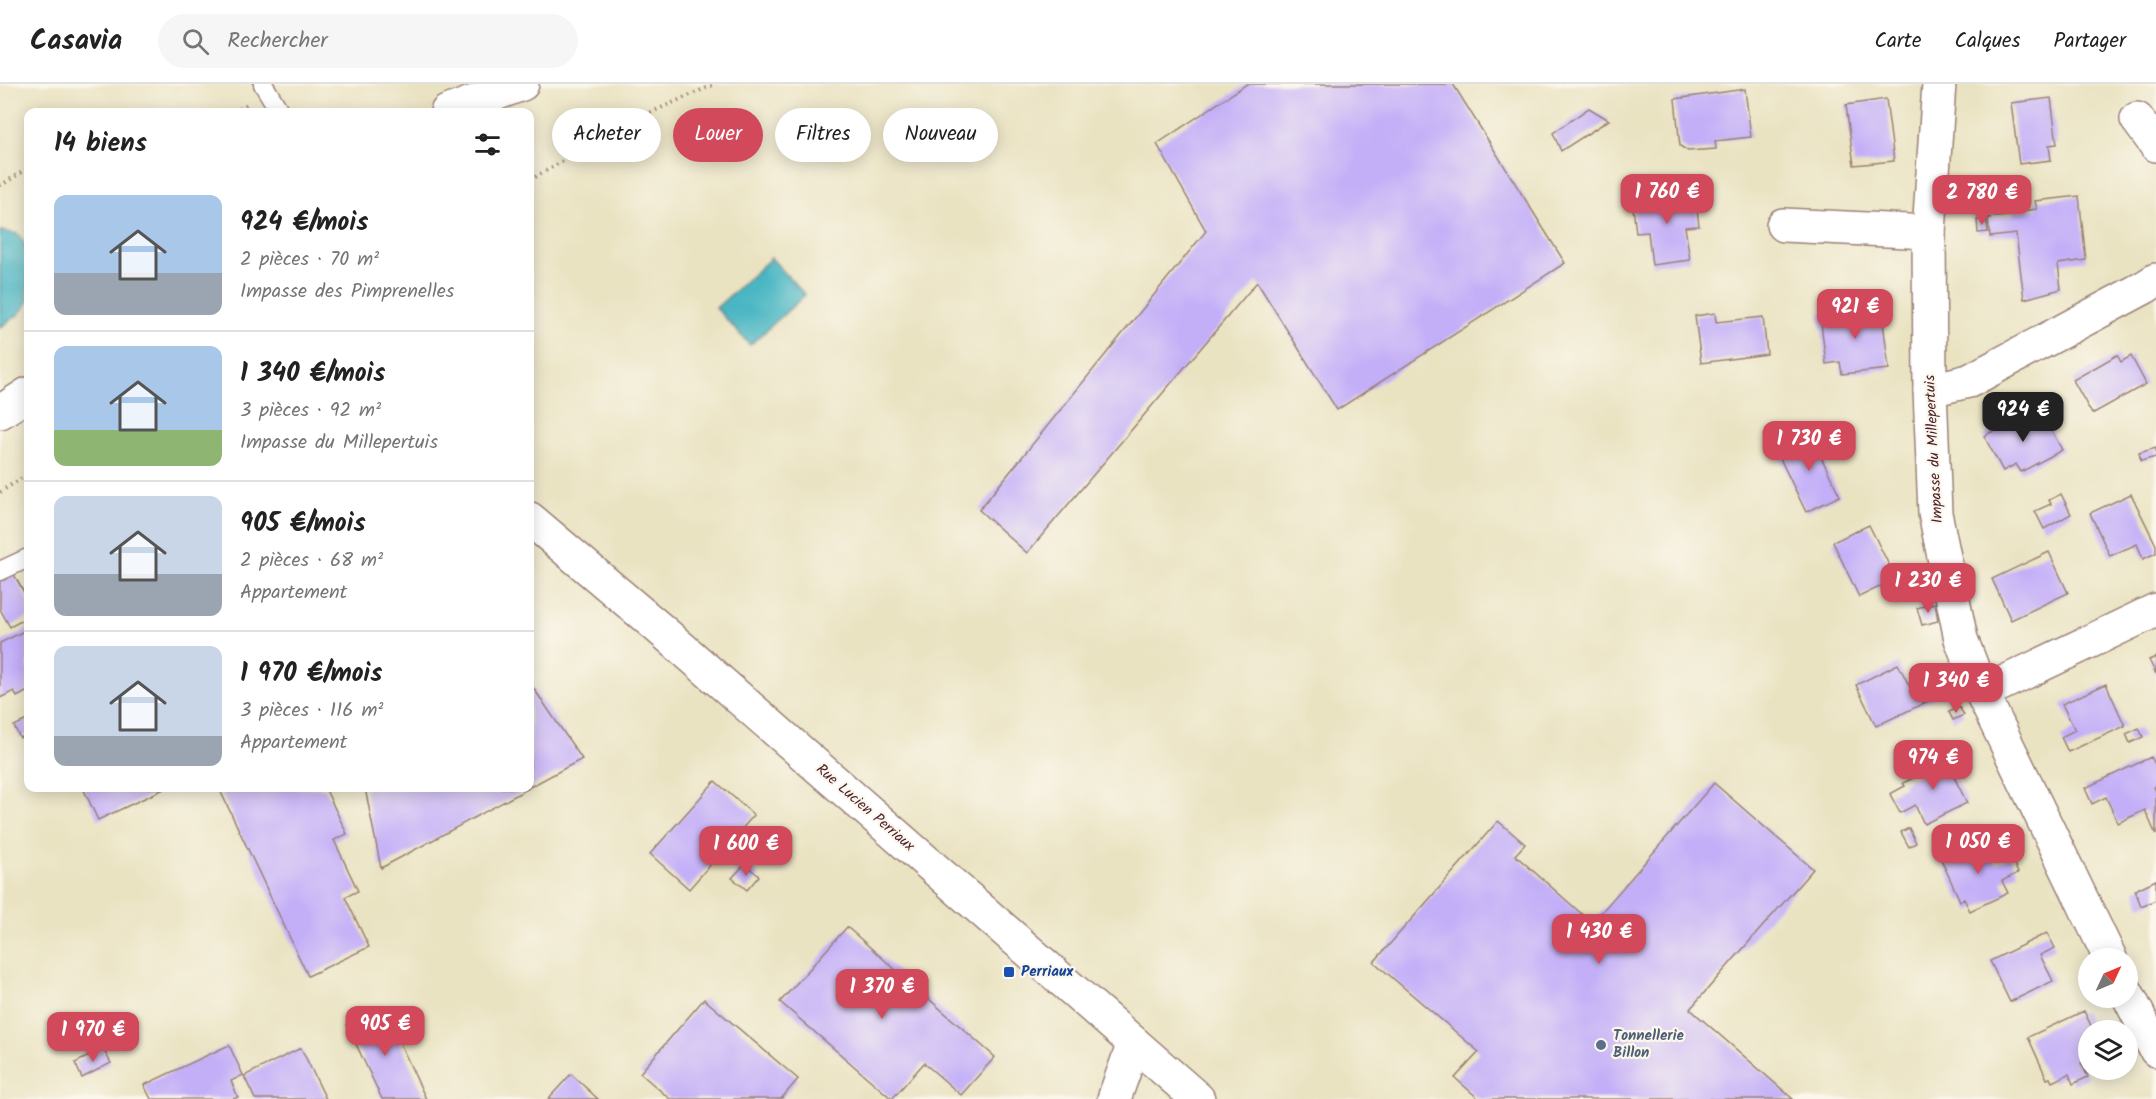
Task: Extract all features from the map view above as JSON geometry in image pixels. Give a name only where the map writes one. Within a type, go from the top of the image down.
[{"type":"street","points":[[458,108],[522,84]]},
{"type":"street","points":[[512,108],[539,84]]},
{"type":"street","name":"Impasse du Millepertuis","points":[[1939,84],[1929,232],[1930,390],[1935,513],[1961,639],[1982,693],[2105,948]]},
{"type":"street","points":[[2137,119],[2156,145]]},
{"type":"street","points":[[1783,225],[1929,232]]},
{"type":"street","points":[[1930,390],[1969,381],[2156,280]]},
{"type":"street","points":[[0,412],[24,397]]},
{"type":"street","name":"Rue Lucien Perriaux","points":[[534,522],[669,637],[1198,1099]]},
{"type":"street","points":[[1982,693],[2156,610]]},
{"type":"street","points":[[2135,1008],[2156,1050]]},
{"type":"street","points":[[1114,1099],[1134,1043]]},
{"type":"lane","points":[[263,84],[278,108]]},
{"type":"lane","points":[[0,571],[24,560]]},
{"type":"path","points":[[534,178],[636,120],[715,84]]},
{"type":"path","points":[[0,186],[24,171]]},
{"type":"path","points":[[0,492],[24,477]]},
{"type":"water","points":[[0,231],[18,234],[24,243],[24,308],[18,315],[0,327]]},
{"type":"water","points":[[771,258],[805,295],[750,345],[716,308]]},
{"type":"building","points":[[1247,84],[1453,84],[1565,263],[1337,410],[1257,282],[1027,553],[979,510],[1206,231],[1157,144]]},
{"type":"building","points":[[1745,89],[1751,137],[1715,141],[1716,149],[1688,151],[1680,146],[1675,99]]},
{"type":"building","points":[[2051,98],[2057,144],[2049,145],[2051,160],[2019,164],[2011,103]]},
{"type":"building","points":[[1886,99],[1894,161],[1854,165],[1846,105]]},
{"type":"building","points":[[1589,108],[1609,120],[1561,151],[1553,133]]},
{"type":"building","points":[[1695,192],[1699,226],[1685,227],[1690,260],[1652,265],[1648,232],[1636,233],[1632,199]]},
{"type":"building","points":[[2079,196],[2086,260],[2058,264],[2061,289],[2024,299],[2016,234],[1990,237],[1988,218],[2037,209],[2035,201]]},
{"type":"building","points":[[1986,219],[1988,232],[1978,233],[1977,220]]},
{"type":"building","points":[[1881,306],[1889,369],[1842,374],[1840,362],[1826,364],[1820,314]]},
{"type":"building","points":[[1715,313],[1716,322],[1763,317],[1767,354],[1701,363],[1695,316]]},
{"type":"building","points":[[2117,355],[2121,362],[2131,356],[2146,384],[2092,414],[2073,380]]},
{"type":"building","points":[[2042,413],[2062,450],[2021,472],[2016,464],[2003,471],[1984,436],[2025,414],[2029,421]]},
{"type":"building","points":[[1819,431],[1828,450],[1819,453],[1840,496],[1806,512],[1777,452]]},
{"type":"building","points":[[2156,448],[2156,457],[2141,461],[2139,453]]},
{"type":"building","points":[[2061,494],[2071,514],[2044,529],[2035,511],[2051,504],[2049,500]]},
{"type":"building","points":[[2131,494],[2156,545],[2156,553],[2143,559],[2137,544],[2110,556],[2090,513]]},
{"type":"building","points":[[1869,525],[1896,579],[1859,597],[1833,542]]},
{"type":"building","points":[[2049,552],[2068,593],[2011,620],[1992,579]]},
{"type":"building","points":[[12,571],[24,593],[24,619],[10,627],[0,609],[0,578]]},
{"type":"building","points":[[1935,603],[1938,621],[1922,625],[1917,608]]},
{"type":"building","points":[[24,631],[24,693],[17,697],[14,691],[0,698],[0,643]]},
{"type":"building","points":[[2156,657],[2156,674],[2149,660]]},
{"type":"building","points":[[1898,664],[1911,689],[1925,683],[1933,699],[1876,726],[1856,685]]},
{"type":"building","points":[[2106,684],[2125,726],[2068,752],[2061,737],[2075,730],[2062,704]]},
{"type":"building","points":[[534,689],[582,759],[534,785]]},
{"type":"building","points":[[1959,707],[1964,715],[1953,720],[1949,712]]},
{"type":"building","points":[[24,721],[24,736],[20,738],[14,726]]},
{"type":"building","points":[[2139,728],[2143,737],[2130,743],[2126,734]]},
{"type":"building","points":[[1960,755],[1969,770],[1954,777],[1967,803],[1924,824],[1915,805],[1900,813],[1890,794],[1905,786],[1903,783]]},
{"type":"building","points":[[2151,757],[2156,766],[2156,786],[2154,787],[2156,791],[2156,835],[2145,810],[2118,823],[2106,797],[2092,804],[2085,788]]},
{"type":"building","points":[[715,781],[754,815],[689,889],[650,854]]},
{"type":"building","points":[[1714,783],[1813,869],[1690,1009],[1793,1099],[1479,1099],[1455,1078],[1479,1052],[1374,962],[1498,821],[1525,844],[1515,855],[1592,923]]},
{"type":"building","points":[[85,792],[158,792],[98,820]]},
{"type":"building","points":[[221,792],[327,792],[347,834],[334,840],[358,891],[345,897],[369,947],[308,976]]},
{"type":"building","points":[[366,792],[522,792],[381,868]]},
{"type":"building","points":[[1909,828],[1916,843],[1909,847],[1901,832]]},
{"type":"building","points":[[1983,839],[1996,864],[2011,857],[2018,873],[2002,881],[2008,893],[1970,911],[1964,899],[1960,901],[1941,859]]},
{"type":"building","points":[[745,864],[759,876],[747,890],[732,878]]},
{"type":"building","points":[[2156,880],[2156,900],[2141,906],[2135,890]]},
{"type":"building","points":[[847,927],[995,1057],[961,1095],[924,1063],[892,1099],[780,1002]]},
{"type":"building","points":[[2047,933],[2055,948],[2040,955],[2053,981],[2010,1002],[1990,961]]},
{"type":"building","points":[[704,999],[798,1079],[781,1099],[670,1099],[640,1073]]},
{"type":"building","points":[[383,1007],[426,1099],[382,1099],[347,1025]]},
{"type":"building","points":[[2084,1011],[2088,1020],[2078,1020],[2078,1080],[2082,1080],[2073,1084],[2069,1074],[2052,1082],[2050,1078],[2047,1079],[2028,1037]]},
{"type":"building","points":[[229,1045],[243,1075],[231,1081],[238,1097],[233,1099],[151,1099],[144,1085]]},
{"type":"building","points":[[301,1048],[326,1099],[255,1099],[244,1076]]},
{"type":"building","points":[[103,1049],[111,1063],[82,1078],[75,1063]]},
{"type":"building","points":[[571,1074],[598,1099],[548,1099]]},
{"type":"place","name":"Perriaux","points":[[1009,972]]},
{"type":"place","name":"Tonnellerie Billon","points":[[1601,1045]]}]
